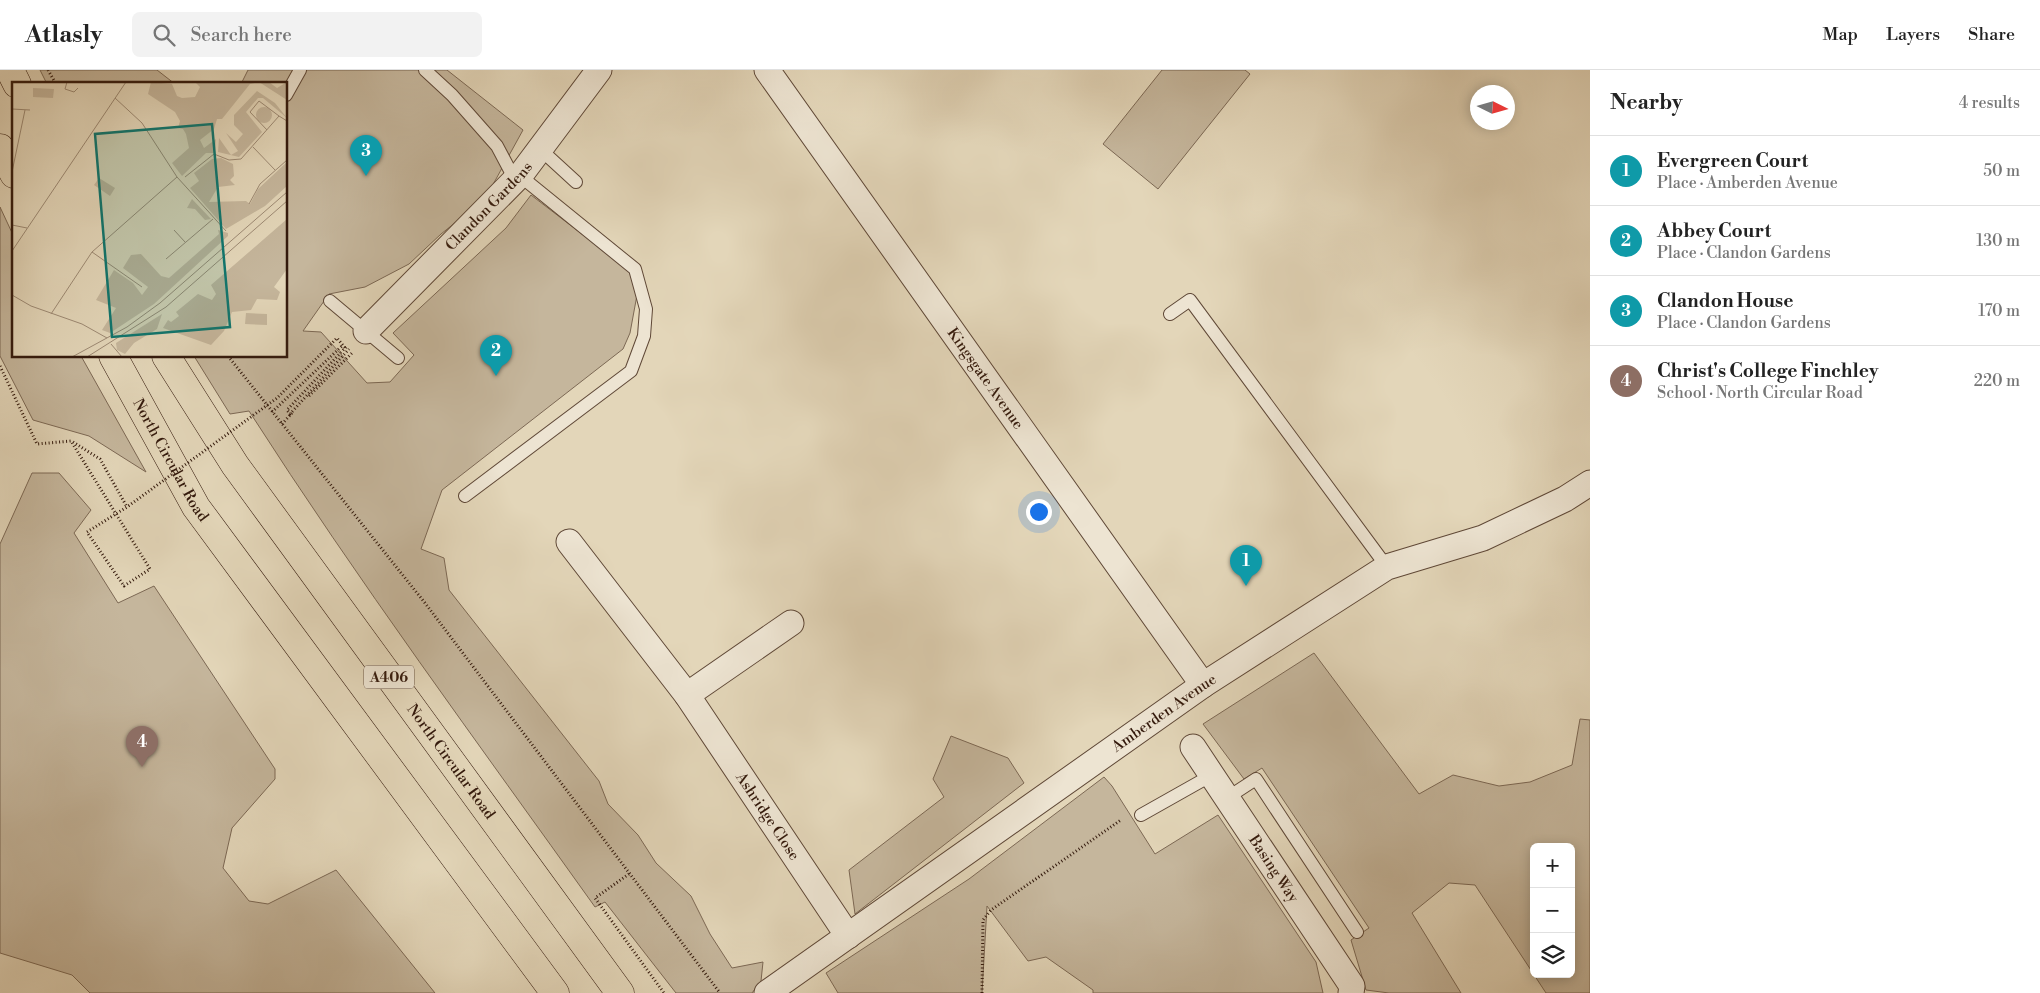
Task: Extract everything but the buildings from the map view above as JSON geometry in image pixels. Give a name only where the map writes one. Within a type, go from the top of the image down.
[{"type":"highway","points":[[10,70],[16,82]]},
{"type":"highway","points":[[0,148],[12,170]]},
{"type":"highway","name":"North Circular Road","points":[[115,358],[196,507],[555,993]]},
{"type":"highway","name":"North Circular Road","points":[[167,358],[235,465],[620,993]]},
{"type":"street","name":"Clandon Gardens","points":[[366,331],[517,178],[599,70]]},
{"type":"street","name":"Kingsgate Avenue","points":[[767,70],[1203,685]]},
{"type":"street","name":"Amberden Avenue","points":[[767,993],[1203,685],[1387,567],[1483,538],[1565,500],[1590,483]]},
{"type":"street","name":"Ashridge Close","points":[[569,542],[687,695],[848,936]]},
{"type":"street","points":[[687,695],[791,622]]},
{"type":"street","name":"Basing Way","points":[[1193,746],[1352,986],[1351,993]]},
{"type":"lane","points":[[288,91],[300,70]]},
{"type":"lane","points":[[425,70],[452,95],[497,146],[517,178],[635,269],[646,309],[644,336],[632,371],[466,496]]},
{"type":"lane","points":[[540,149],[576,182]]},
{"type":"lane","points":[[1170,314],[1190,300],[1387,567]]},
{"type":"lane","points":[[330,301],[398,358]]},
{"type":"lane","points":[[1141,815],[1212,775]]},
{"type":"lane","points":[[1227,798],[1256,779],[1357,932]]},
{"type":"path","points":[[48,70],[55,82]]},
{"type":"path","points":[[272,412],[366,331]]},
{"type":"path","points":[[282,424],[366,331]]},
{"type":"path","points":[[71,440],[150,569],[124,586],[87,532],[127,507],[277,398],[337,338],[345,348],[287,410],[290,414],[366,331]]},
{"type":"path","points":[[230,358],[425,603],[720,993]]},
{"type":"path","points":[[0,366],[37,444],[71,440],[100,459],[127,507]]},
{"type":"path","points":[[982,993],[983,920],[991,910],[1124,818],[1141,815]]},
{"type":"path","points":[[629,874],[595,898],[664,993]]},
{"type":"shaded area","points":[[40,70],[157,70],[172,82],[46,82]]},
{"type":"shaded area","points":[[248,70],[447,70],[523,130],[485,199],[441,234],[409,264],[365,287],[329,294],[303,331],[321,332],[367,383],[390,382],[414,355],[393,333],[506,228],[531,195],[629,270],[637,295],[630,333],[623,349],[442,490],[421,549],[444,558],[449,590],[599,781],[608,804],[638,835],[656,863],[691,896],[710,934],[732,968],[763,962],[761,981],[752,993],[676,993],[605,902],[595,907],[376,599],[249,411],[230,414],[195,358],[288,358],[288,82],[242,82]]},
{"type":"shaded area","points":[[1162,70],[1245,70],[1250,74],[1158,189],[1103,144]]},
{"type":"shaded area","points":[[0,207],[12,233],[12,358],[82,358],[146,472],[89,436],[33,420],[0,356]]},
{"type":"shaded area","points":[[32,473],[59,473],[91,510],[74,533],[118,603],[154,586],[275,769],[275,779],[232,828],[223,868],[249,901],[268,904],[336,870],[435,993],[90,993],[72,975],[0,953],[0,544]]},
{"type":"shaded area","points":[[1314,653],[1419,794],[1453,775],[1499,786],[1530,782],[1572,765],[1580,719],[1590,720],[1590,993],[1546,993],[1536,978],[1575,978],[1575,843],[1530,843],[1530,969],[1475,885],[1449,883],[1412,913],[1461,993],[1389,993],[1366,990],[1351,940],[1369,928],[1262,768],[1244,779],[1203,724]]},
{"type":"shaded area","points":[[951,736],[1008,758],[1024,783],[855,914],[849,870],[944,797],[933,779]]},
{"type":"shaded area","points":[[1104,777],[1112,786],[1155,854],[1218,815],[1316,962],[1323,993],[1093,993],[1093,990],[1046,957],[1028,961],[987,906],[982,993],[838,993],[826,973],[969,879]]},
{"type":"place","name":"Clandon House","points":[[366,176]]},
{"type":"place","name":"Abbey Court","points":[[496,376]]},
{"type":"place","name":"Evergreen Court","points":[[1246,586]]},
{"type":"place","name":"Christ's College Finchley","points":[[142,767]]}]
